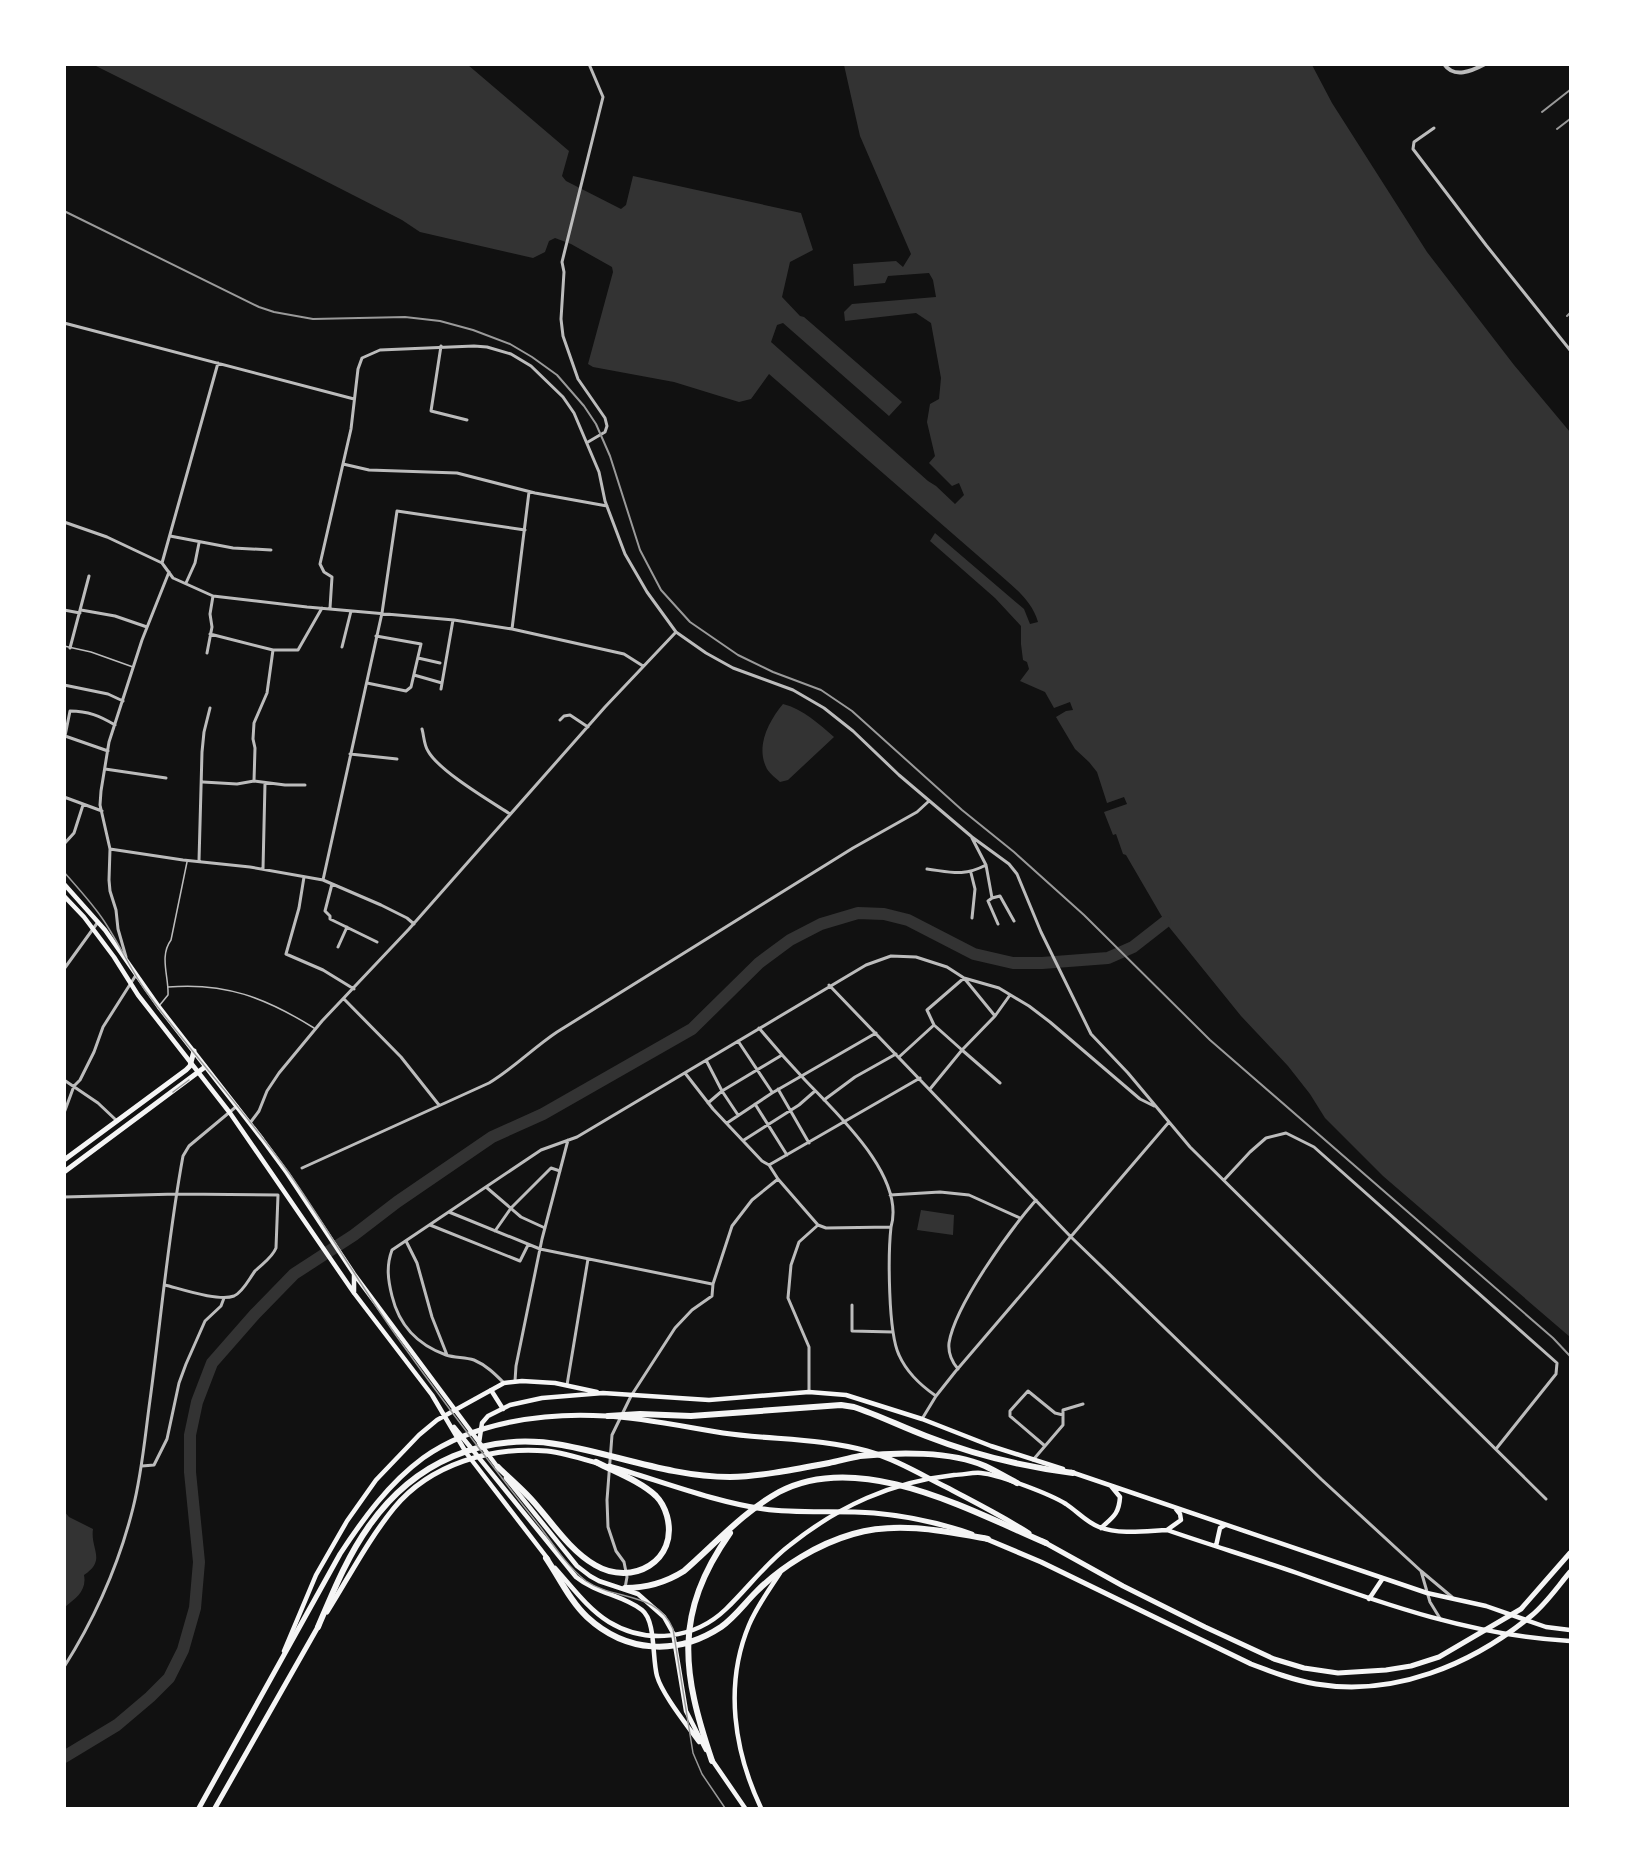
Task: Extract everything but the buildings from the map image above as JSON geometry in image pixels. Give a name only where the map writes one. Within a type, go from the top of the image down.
[{"type":"highway","points":[[608,1416],[640,1414],[691,1416],[842,1405],[854,1407],[937,1440],[1033,1468],[1073,1473]]},
{"type":"highway","points":[[318,1627],[340,1576],[355,1549],[369,1526],[390,1500],[406,1485],[440,1461],[489,1444],[515,1441],[559,1444],[685,1473],[732,1477],[778,1472],[859,1456],[915,1454],[955,1458],[984,1466],[1017,1483]]},
{"type":"highway","points":[[498,1467],[529,1496],[582,1556],[609,1572],[627,1574],[644,1569],[660,1558],[668,1542],[669,1524],[664,1508],[656,1496],[596,1462]]},
{"type":"highway","points":[[625,1588],[643,1588],[658,1584],[684,1571],[760,1504],[782,1491],[809,1482],[837,1478],[862,1478],[924,1491],[1046,1543]]},
{"type":"highway","points":[[712,1761],[694,1700],[688,1632],[691,1610],[708,1566],[737,1523]]},
{"type":"highway","points":[[546,1557],[574,1603],[587,1617],[615,1636],[637,1645],[649,1646],[686,1644],[723,1626],[757,1591],[782,1571],[810,1552],[853,1534],[902,1527],[940,1530],[988,1539]]},
{"type":"main road","points":[[64,884],[98,922],[159,1007],[237,1106],[287,1173],[354,1274],[466,1426],[577,1566],[599,1581],[638,1594],[664,1617],[673,1633],[686,1711],[712,1761],[745,1809]]},
{"type":"main road","points":[[64,896],[84,917],[114,957],[138,995],[230,1113],[354,1293],[432,1395],[467,1454],[546,1557],[591,1608],[610,1623],[643,1636],[664,1637],[681,1635],[701,1627],[725,1611],[767,1564],[788,1546],[812,1528],[859,1500],[911,1484],[981,1473],[1017,1483],[1066,1504],[1082,1518],[1101,1528],[1134,1532],[1167,1530],[1442,1622],[1520,1636],[1570,1641]]},
{"type":"main road","points":[[65,1160],[186,1070],[190,1066],[194,1052]]},
{"type":"main road","points":[[64,1172],[205,1067]]},
{"type":"main road","points":[[354,1274],[354,1293]]},
{"type":"main road","points":[[273,1678],[316,1575],[347,1521],[376,1480],[419,1435],[444,1416],[504,1383],[515,1381],[555,1383],[631,1396],[709,1400],[809,1392],[846,1395],[1427,1593],[1486,1606],[1546,1627],[1570,1630]]},
{"type":"main road","points":[[491,1390],[503,1408]]},
{"type":"main road","points":[[479,1443],[482,1423],[488,1416],[510,1405],[542,1398],[603,1393]]},
{"type":"main road","points":[[444,1416],[576,1577],[588,1587],[642,1610],[650,1623],[656,1670],[661,1684],[702,1748],[706,1750]]},
{"type":"main road","points":[[199,1809],[340,1554],[387,1491],[424,1458],[463,1437],[485,1429],[527,1420],[558,1416],[608,1416],[739,1435],[837,1444],[866,1451],[898,1461],[1008,1520],[1123,1586],[1205,1627],[1274,1659],[1304,1668],[1338,1673],[1386,1670],[1411,1666],[1439,1657],[1521,1609],[1570,1553]]},
{"type":"main road","points":[[215,1809],[318,1627],[373,1536],[395,1507],[429,1478],[461,1461],[489,1454],[548,1451],[596,1462],[731,1503],[786,1512],[872,1513],[944,1525],[988,1539],[1041,1562],[1251,1664],[1283,1676],[1337,1686],[1360,1686],[1412,1680],[1450,1667],[1500,1638],[1533,1615],[1570,1572]]},
{"type":"main road","points":[[1101,1528],[1114,1517],[1119,1508],[1120,1497],[1109,1484]]},
{"type":"main road","points":[[1167,1530],[1181,1520],[1176,1508]]},
{"type":"main road","points":[[1216,1546],[1220,1528],[1226,1525]]},
{"type":"main road","points":[[761,1809],[745,1769],[739,1742],[734,1709],[735,1685],[738,1662],[749,1624],[782,1571]]},
{"type":"main road","points":[[1369,1599],[1383,1578]]},
{"type":"main road","points":[[642,1610],[648,1602]]},
{"type":"street","points":[[588,442],[605,432],[607,426],[605,418],[578,379],[561,319],[564,272],[562,262],[603,97],[589,64]]},
{"type":"street","points":[[1444,64],[1447,69],[1456,72],[1470,72],[1485,64]]},
{"type":"street","points":[[1434,128],[1414,142],[1413,149],[1570,350]]},
{"type":"street","points":[[64,324],[354,399]]},
{"type":"street","points":[[441,346],[431,411],[467,420]]},
{"type":"street","points":[[330,608],[332,578],[324,572],[320,564],[351,429],[358,369],[362,358],[380,350],[441,346],[487,347],[511,354],[531,366],[563,397],[574,412],[599,472],[607,506],[625,554],[646,592],[676,632],[733,668],[793,690],[824,708],[853,731],[929,801],[1009,864],[1017,874],[1041,932],[1091,1034],[1190,1147],[1546,1499]]},
{"type":"street","points":[[162,563],[218,363]]},
{"type":"street","points":[[342,464],[369,470],[457,473],[530,492],[607,506]]},
{"type":"street","points":[[512,629],[530,492]]},
{"type":"street","points":[[322,880],[382,613],[397,511],[525,530]]},
{"type":"street","points":[[64,522],[107,537],[162,563],[173,578],[213,596],[454,620],[512,629],[624,654],[643,666]]},
{"type":"street","points":[[170,536],[233,548],[271,550]]},
{"type":"street","points":[[186,583],[195,563],[199,543]]},
{"type":"street","points":[[64,1113],[74,1086],[80,1080],[94,1052],[103,1027],[134,973],[123,950],[110,891],[110,849],[100,805],[108,751],[115,725],[147,627],[169,572]]},
{"type":"street","points":[[70,648],[89,576]]},
{"type":"street","points":[[207,653],[213,596]]},
{"type":"street","points":[[210,634],[273,650],[298,650],[322,608]]},
{"type":"street","points":[[64,610],[115,616],[147,627]]},
{"type":"street","points":[[342,647],[351,610]]},
{"type":"street","points":[[441,689],[454,620]]},
{"type":"street","points":[[250,1124],[279,1073],[315,1029],[414,924],[588,727],[676,632]]},
{"type":"street","points":[[367,683],[406,691],[411,687],[421,644],[376,636]]},
{"type":"street","points":[[254,781],[254,723],[267,693],[273,650]]},
{"type":"street","points":[[418,658],[440,663]]},
{"type":"street","points":[[414,675],[442,683]]},
{"type":"street","points":[[64,685],[108,694],[123,701]]},
{"type":"street","points":[[199,862],[204,732],[210,708]]},
{"type":"street","points":[[108,751],[64,736],[67,715],[70,711],[85,711],[99,715],[115,725]]},
{"type":"street","points":[[560,720],[570,715],[588,727]]},
{"type":"street","points":[[422,729],[429,752],[437,762],[469,788],[510,814]]},
{"type":"street","points":[[350,754],[397,759]]},
{"type":"street","points":[[105,769],[166,778]]},
{"type":"street","points":[[203,782],[237,784],[254,781],[305,785]]},
{"type":"street","points":[[262,869],[265,783]]},
{"type":"street","points":[[64,797],[102,811]]},
{"type":"street","points":[[302,1168],[499,1078],[557,1032],[853,848],[917,812],[929,801]]},
{"type":"street","points":[[64,844],[74,834],[84,805]]},
{"type":"street","points":[[972,837],[986,865],[992,898]]},
{"type":"street","points":[[110,849],[262,869],[322,880],[381,905],[414,924]]},
{"type":"street","points":[[927,869],[971,873],[986,865]]},
{"type":"street","points":[[971,873],[975,889],[972,918]]},
{"type":"street","points":[[304,877],[299,908],[286,954],[323,970],[354,989]]},
{"type":"street","points":[[332,884],[325,910],[330,919],[377,942]]},
{"type":"street","points":[[998,924],[988,901],[1000,896],[1014,921]]},
{"type":"street","points":[[64,969],[98,922]]},
{"type":"street","points":[[338,947],[347,927]]},
{"type":"street","points":[[504,1383],[492,1371],[473,1360],[447,1356],[414,1337],[396,1313],[388,1275],[388,1261],[392,1251],[541,1150],[568,1140],[866,965],[891,956],[916,957],[947,967],[964,978],[999,988],[1029,1006],[1140,1099],[1156,1107]]},
{"type":"street","points":[[964,978],[995,1016]]},
{"type":"street","points":[[964,978],[927,1010],[934,1025],[1000,1083]]},
{"type":"street","points":[[829,985],[1071,1237],[1321,1479],[1456,1600]]},
{"type":"street","points":[[930,1089],[962,1050],[995,1016],[1010,995]]},
{"type":"street","points":[[344,999],[401,1058],[439,1106]]},
{"type":"street","points":[[824,1100],[855,1077],[898,1055],[934,1025]]},
{"type":"street","points":[[759,1028],[800,1076],[861,1140],[881,1171],[890,1195],[893,1218],[890,1286],[893,1332],[898,1353],[919,1384],[936,1396]]},
{"type":"street","points":[[727,1124],[778,1089],[876,1033]]},
{"type":"street","points":[[738,1041],[772,1093]]},
{"type":"street","points":[[708,1103],[722,1091],[782,1055]]},
{"type":"street","points":[[706,1060],[738,1115]]},
{"type":"street","points":[[685,1073],[708,1103],[769,1166],[818,1225],[826,1228],[891,1227]]},
{"type":"street","points":[[769,1166],[920,1078]]},
{"type":"street","points":[[64,1080],[98,1103],[116,1120]]},
{"type":"street","points":[[778,1089],[809,1143]]},
{"type":"street","points":[[744,1140],[791,1110],[815,1091]]},
{"type":"street","points":[[755,1104],[787,1155]]},
{"type":"street","points":[[64,1667],[92,1619],[117,1558],[133,1510],[142,1466],[183,1156],[189,1146],[237,1106]]},
{"type":"street","points":[[922,1419],[936,1396],[958,1369],[1169,1122]]},
{"type":"street","points":[[1224,1180],[1266,1138],[1286,1132],[1314,1147],[1557,1363],[1556,1374],[1496,1449]]},
{"type":"street","points":[[515,1381],[516,1366],[540,1249],[568,1140]]},
{"type":"street","points":[[495,1231],[511,1208],[551,1168],[560,1171]]},
{"type":"street","points":[[625,1588],[627,1577],[624,1562],[616,1551],[608,1527],[607,1500],[612,1436],[631,1396],[675,1328],[692,1310],[712,1296],[713,1284],[732,1226],[752,1200],[778,1179]]},
{"type":"street","points":[[486,1187],[521,1217],[545,1228]]},
{"type":"street","points":[[890,1195],[940,1192],[969,1196],[1020,1218]]},
{"type":"street","points":[[64,1197],[177,1194],[278,1195],[276,1248],[273,1256],[262,1263],[240,1292],[224,1298],[165,1285]]},
{"type":"street","points":[[958,1369],[953,1362],[949,1344],[956,1325],[975,1286],[1020,1218],[1036,1200]]},
{"type":"street","points":[[449,1212],[540,1249],[713,1284]]},
{"type":"street","points":[[430,1225],[520,1262],[529,1245]]},
{"type":"street","points":[[809,1392],[809,1347],[788,1298],[791,1265],[799,1242],[818,1225]]},
{"type":"street","points":[[406,1241],[417,1263],[432,1317],[447,1356]]},
{"type":"street","points":[[567,1385],[588,1259]]},
{"type":"street","points":[[142,1466],[154,1466],[166,1439],[179,1383],[186,1364],[205,1321],[221,1306],[224,1298]]},
{"type":"street","points":[[852,1305],[852,1331],[893,1332]]},
{"type":"street","points":[[1045,1446],[1010,1416],[1010,1411],[1028,1391],[1055,1413],[1063,1415]]},
{"type":"street","points":[[1033,1460],[1063,1425],[1063,1410],[1083,1404]]},
{"type":"street","points":[[1421,1571],[1427,1593],[1442,1622]]},
{"type":"lane","points":[[64,646],[91,652],[134,668]]},
{"type":"lane","points":[[159,1007],[168,995],[166,946],[171,940],[187,860]]},
{"type":"lane","points":[[168,987],[196,985],[231,989],[275,1006],[315,1029]]},
{"type":"shaded area","points":[[94,65],[468,65],[569,151],[562,176],[566,181],[621,209],[626,205],[633,176],[801,213],[813,250],[790,262],[782,297],[800,316],[804,317],[902,402],[889,416],[783,323],[777,325],[771,342],[955,504],[964,495],[959,483],[952,486],[929,463],[935,456],[927,422],[930,404],[939,399],[941,378],[931,323],[916,313],[845,321],[844,312],[852,304],[936,297],[933,280],[929,273],[888,276],[885,283],[854,286],[853,264],[896,261],[903,267],[911,254],[860,136],[844,65],[1312,65],[1332,103],[1427,252],[1514,365],[1570,432],[1570,1337],[1383,1176],[1325,1118],[1288,1066],[1241,1016],[1165,922],[1126,855],[1123,854],[1116,834],[1113,835],[1104,812],[1127,804],[1124,797],[1107,803],[1097,772],[1075,749],[1056,717],[1073,710],[1070,702],[1054,708],[1045,692],[1020,681],[1029,669],[1027,662],[1023,660],[1021,626],[995,598],[930,541],[935,533],[1024,609],[1030,624],[1038,622],[1027,601],[1011,584],[769,374],[751,399],[739,402],[674,382],[593,367],[588,364],[613,272],[612,267],[571,244],[555,238],[549,241],[545,252],[533,258],[420,232],[402,220]]},
{"type":"shaded area","points":[[783,704],[804,713],[834,737],[788,780],[780,782],[767,769],[762,752],[765,734]]},
{"type":"shaded area","points":[[921,1210],[954,1215],[953,1235],[917,1230]]},
{"type":"shaded area","points":[[64,1511],[69,1517],[93,1529],[96,1554],[95,1564],[84,1575],[84,1585],[80,1594],[65,1607]]},
{"type":"waterway","points":[[64,1757],[117,1725],[150,1697],[169,1678],[183,1650],[195,1608],[199,1562],[190,1472],[190,1435],[197,1402],[212,1363],[294,1274],[354,1235],[397,1202],[492,1137],[543,1114],[692,1029],[759,963],[790,940],[821,924],[858,913],[884,914],[908,920],[974,954],[1013,963],[1042,963],[1108,958],[1133,947],[1165,922]]},
{"type":"tram line","points":[[64,872],[102,918],[145,990],[289,1173],[395,1334],[562,1556],[586,1581],[610,1592],[646,1602],[666,1617],[673,1629],[693,1753],[702,1774],[725,1808]]},
{"type":"tram line","points":[[173,1092],[189,1080]]},
{"type":"railway","points":[[1542,112],[1570,90]]},
{"type":"railway","points":[[1557,129],[1570,119]]},
{"type":"railway","points":[[64,211],[259,307],[274,312],[313,319],[405,317],[440,321],[510,344],[557,375],[584,406],[596,424],[610,456],[640,550],[661,590],[690,622],[738,655],[773,672],[821,690],[852,711],[1084,915],[1210,1040],[1553,1338],[1570,1356]]},
{"type":"railway","points":[[1567,316],[1570,313]]}]
